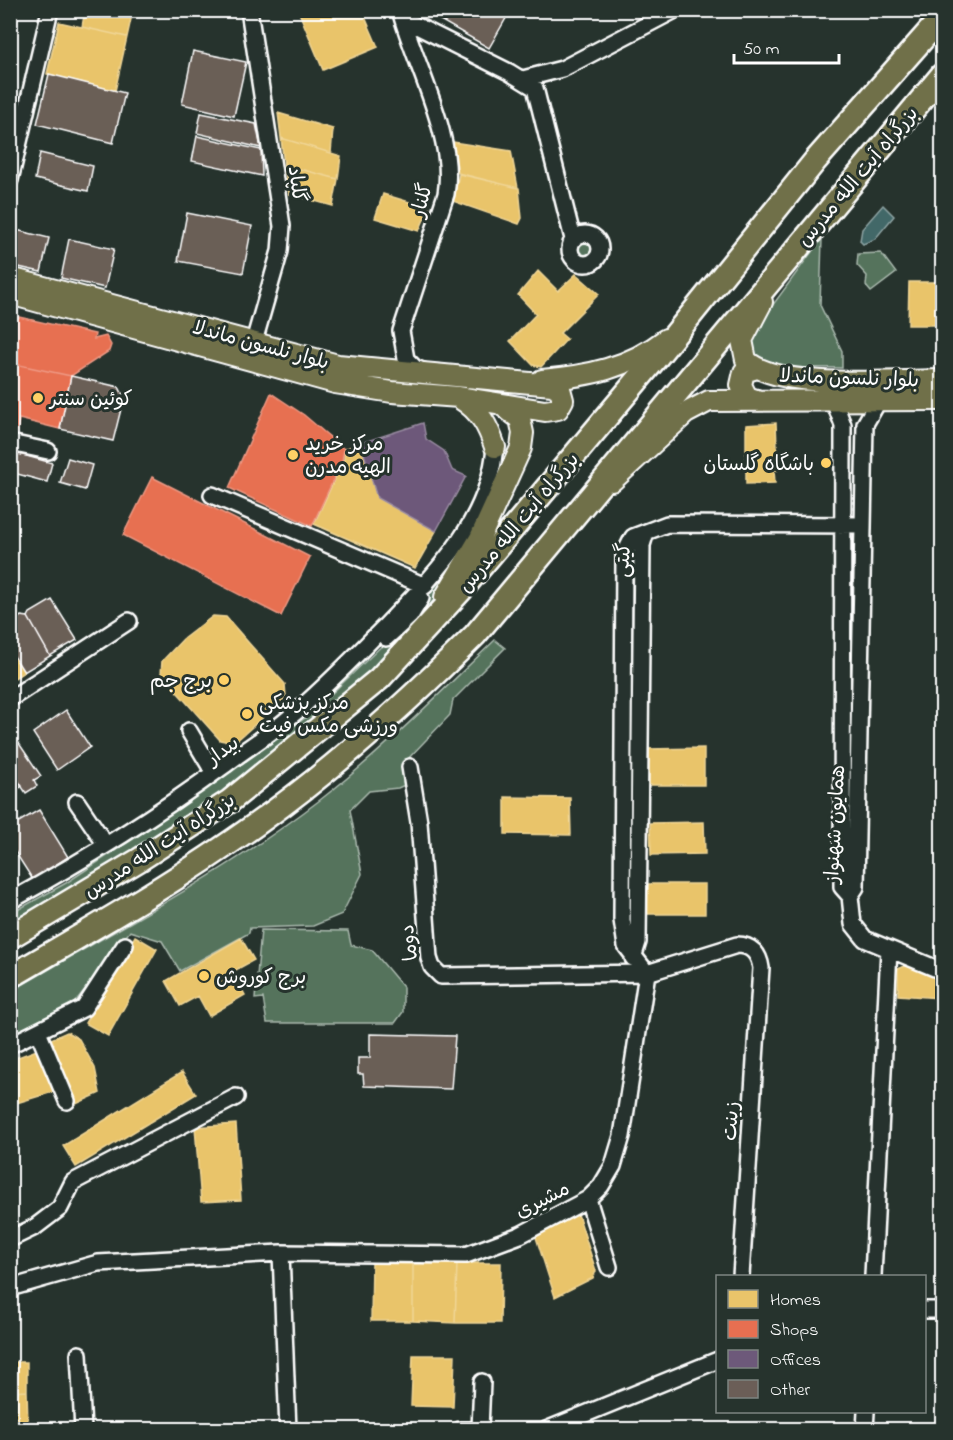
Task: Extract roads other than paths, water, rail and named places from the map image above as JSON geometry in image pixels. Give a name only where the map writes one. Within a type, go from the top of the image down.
[{"type":"highway","name":"بزرگراه آیت الله مدرس","points":[[10,937],[139,860],[230,801],[379,679],[462,589],[684,324],[815,161],[942,18]]},
{"type":"highway","name":"بزرگراه آیت الله مدرس","points":[[10,978],[158,891],[258,824],[393,715],[475,634],[942,75]]},
{"type":"main road","points":[[757,368],[746,360],[743,351],[745,331],[790,256]]},
{"type":"main road","name":"بلوار نلسون ماندلا","points":[[10,278],[251,351],[335,383],[392,392],[459,397],[550,411],[558,409],[562,402],[563,394],[558,387],[338,365],[251,351],[10,294]]},
{"type":"main road","points":[[517,382],[582,376],[622,365],[652,350],[684,324]]},
{"type":"main road","name":"بلوار نلسون ماندلا","points":[[757,368],[775,375],[801,379],[942,380]]},
{"type":"main road","points":[[757,368],[744,372],[741,385],[747,397],[760,401]]},
{"type":"main road","points":[[459,397],[475,407],[481,415],[495,447]]},
{"type":"main road","name":"بلوار نلسون ماندلا","points":[[592,496],[616,478],[686,413],[700,404],[716,400],[942,400]]},
{"type":"main road","points":[[413,643],[472,552],[523,441],[520,419],[500,404]]},
{"type":"main road","points":[[495,447],[499,438],[508,435],[514,437],[519,445],[518,454]]},
{"type":"street","points":[[10,180],[50,10]]},
{"type":"street","name":"گلپاد","points":[[249,10],[282,226],[280,251],[251,351]]},
{"type":"street","points":[[523,79],[562,69],[675,10]]},
{"type":"street","points":[[401,15],[523,79],[538,92],[573,239]]},
{"type":"street","name":"گلنار","points":[[401,15],[437,122],[449,172],[446,194],[400,336],[409,363],[421,370],[443,376]]},
{"type":"street","name":"همایون شهنواز","points":[[834,400],[843,425],[849,890]]},
{"type":"street","name":"همایون شهنواز","points":[[849,890],[865,424],[879,400]]},
{"type":"street","points":[[10,443],[48,451]]},
{"type":"street","name":"بیدار","points":[[10,901],[106,845],[214,773],[290,718],[316,695],[425,586],[451,556],[466,533],[488,482],[495,447]]},
{"type":"street","points":[[212,495],[425,586]]},
{"type":"street","name":"گیتی","points":[[647,973],[633,958],[624,939],[622,921],[624,555],[633,537],[667,524],[843,524]]},
{"type":"street","points":[[843,524],[863,525]]},
{"type":"street","name":"بیدار","points":[[10,910],[66,880],[167,814],[293,724],[410,616],[425,586]]},
{"type":"street","points":[[10,699],[129,621]]},
{"type":"street","points":[[189,732],[214,773]]},
{"type":"street","name":"دوما","points":[[410,767],[419,822],[429,958],[435,972],[447,977],[647,973]]},
{"type":"street","points":[[77,802],[106,845]]},
{"type":"street","points":[[849,890],[853,924],[860,934],[871,942],[942,971]]},
{"type":"street","points":[[10,1045],[84,1008],[125,945]]},
{"type":"street","name":"زینت","points":[[647,973],[737,945],[744,945],[755,951],[761,968],[741,1275]]},
{"type":"street","points":[[873,1275],[889,949]]},
{"type":"street","name":"مشیری","points":[[10,1288],[98,1263],[281,1253],[466,1255],[520,1234],[588,1199],[607,1178],[620,1146],[647,973]]},
{"type":"street","points":[[38,1032],[67,1101]]},
{"type":"street","points":[[10,1239],[35,1227],[60,1208],[73,1182],[236,1097]]},
{"type":"street","points":[[588,1199],[609,1267]]},
{"type":"street","points":[[281,1253],[288,1430]]},
{"type":"street","points":[[926,1310],[942,1310]]},
{"type":"street","points":[[79,1354],[83,1430]]},
{"type":"street","points":[[546,1430],[716,1359]]},
{"type":"street","points":[[460,1430],[480,1429],[482,1382]]},
{"type":"street","points":[[865,1430],[866,1413]]},
{"type":"water","points":[[883,205],[894,216],[875,239],[863,244],[860,241],[862,229]]},
{"type":"place","name":"کوئین سنتر","points":[[38,398]]},
{"type":"place","name":"مرکز خرید الهیه مدرن","points":[[293,455]]},
{"type":"place","name":"باشگاه گلستان","points":[[826,463]]},
{"type":"place","name":"برج جم","points":[[224,680]]},
{"type":"place","name":"مرکز پزشکی ورزشی مکس فیت","points":[[247,714]]},
{"type":"place","name":"برج کوروش","points":[[204,976]]}]
